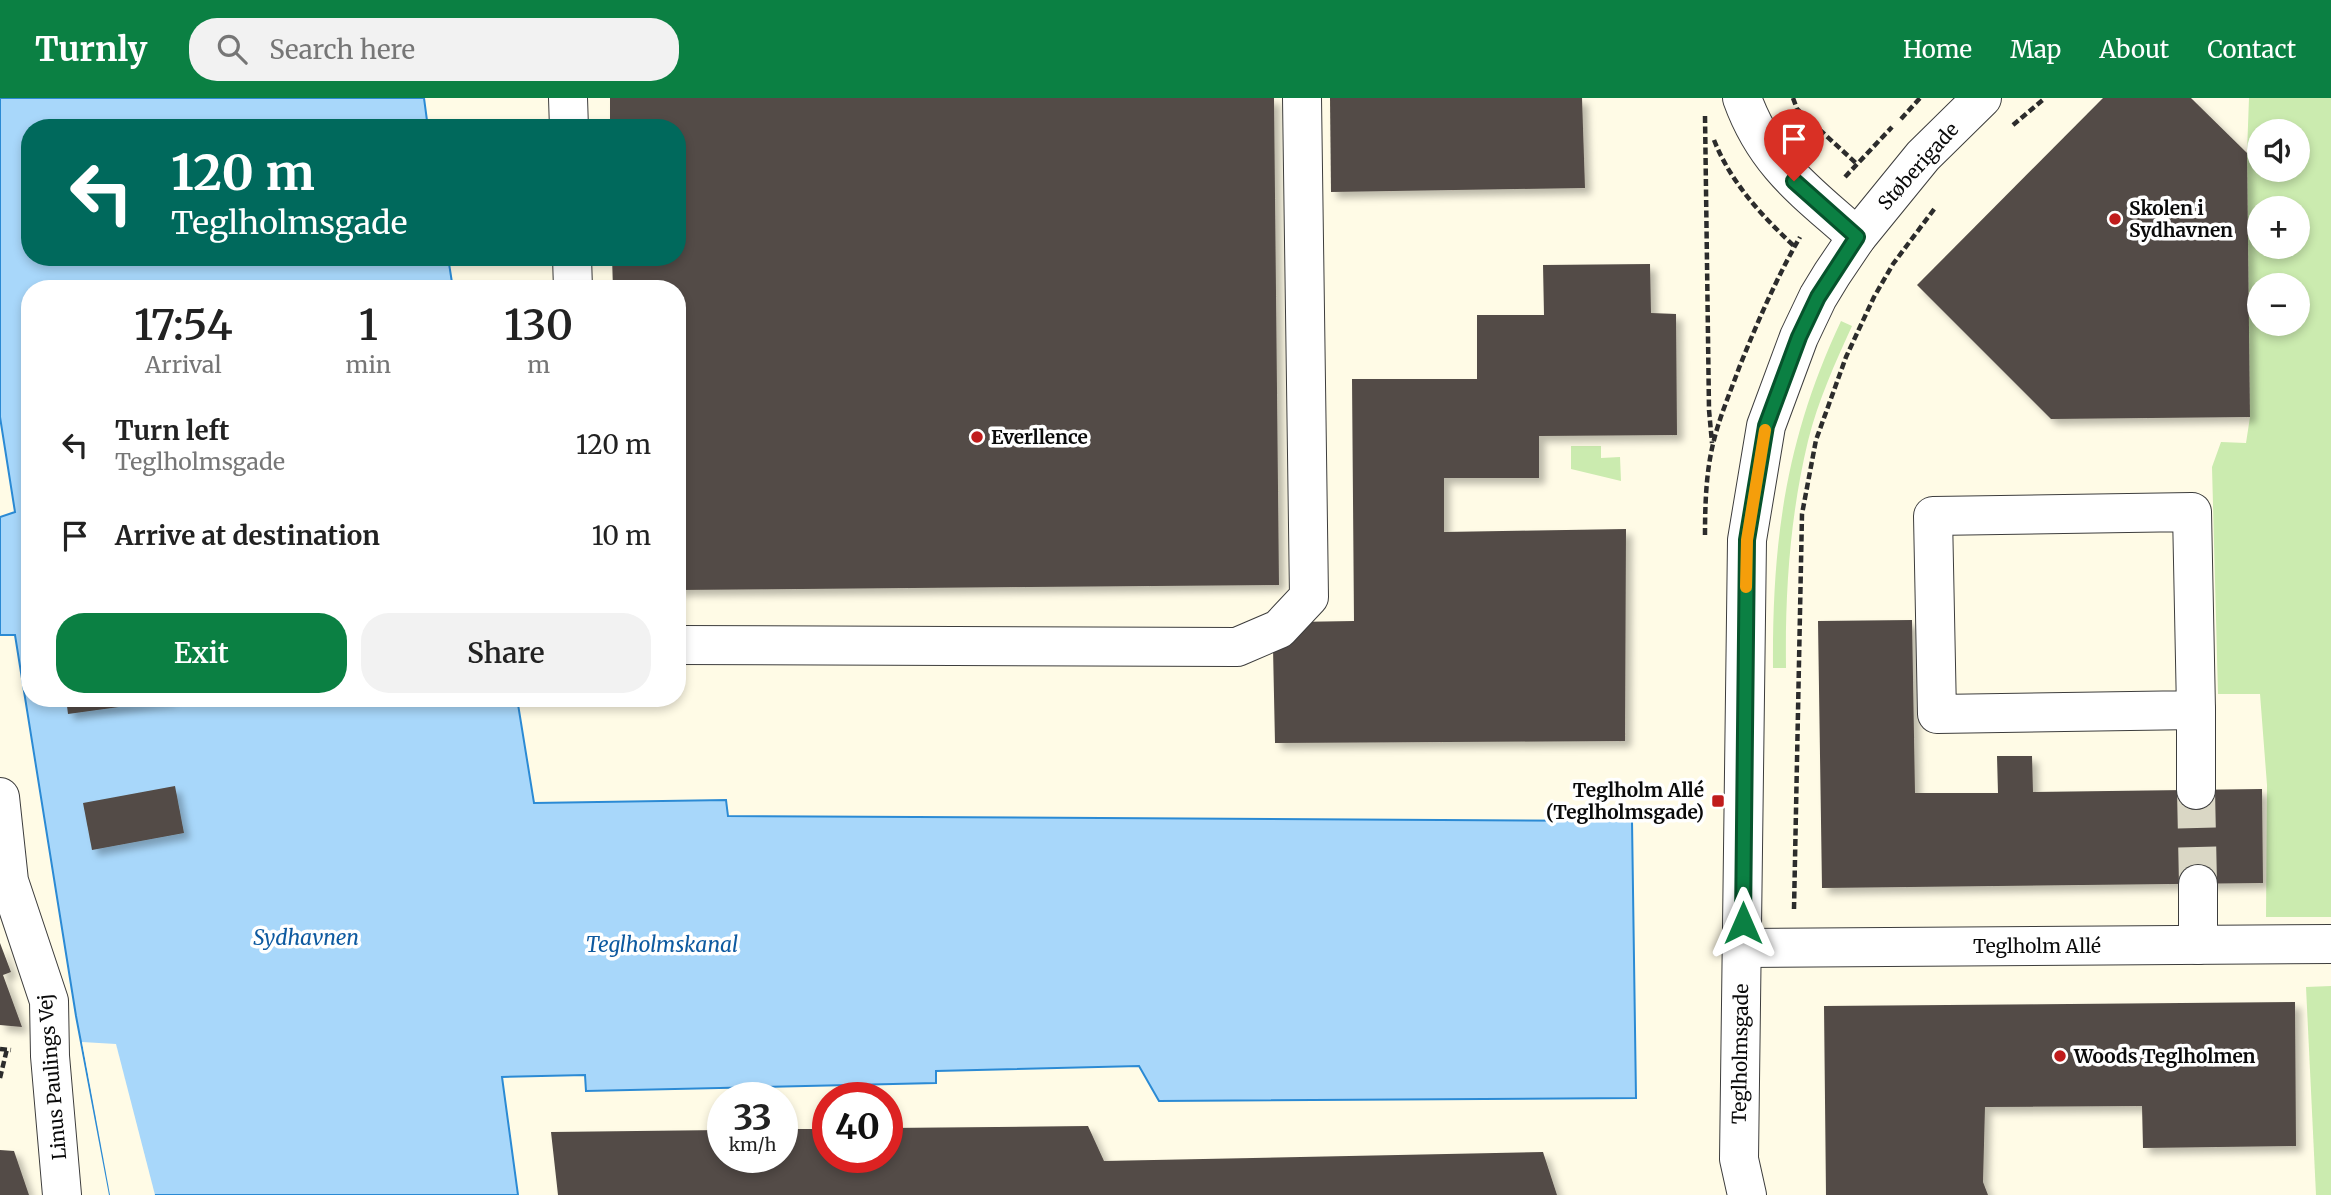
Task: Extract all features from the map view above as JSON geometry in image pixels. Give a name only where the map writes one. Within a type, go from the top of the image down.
[{"type":"street","points":[[568,98],[569,119]]},
{"type":"street","points":[[686,645],[1237,646],[1279,629],[1309,597],[1303,98]]},
{"type":"street","points":[[1742,98],[1766,148],[1785,172],[1857,237]]},
{"type":"street","name":"Støberigade","points":[[1857,237],[1923,156],[1982,98]]},
{"type":"street","name":"Teglholmsgade","points":[[1747,1195],[1739,1159],[1747,540],[1766,426],[1799,337],[1818,297],[1857,237]]},
{"type":"street","points":[[2196,710],[1937,715],[1933,516],[2192,512],[2196,710],[2196,790]]},
{"type":"street","name":"Linus Paulings Vej","points":[[0,797],[9,881],[49,1001],[50,1056],[62,1195]]},
{"type":"street","points":[[2198,884],[2198,945]]},
{"type":"street","name":"Teglholm Allé","points":[[1743,948],[2331,944]]},
{"type":"path","points":[[1793,98],[1797,109],[1857,164],[1928,217]]},
{"type":"path","points":[[1820,204],[1920,98]]},
{"type":"path","points":[[2004,133],[2045,98]]},
{"type":"path","points":[[1705,107],[1709,410],[1712,446]]},
{"type":"path","points":[[1793,948],[1802,514],[1816,440],[1846,357],[1874,297],[1893,264],[1943,198]]},
{"type":"path","points":[[0,1049],[7,1049],[0,1078]]},
{"type":"green space","points":[[2249,98],[2331,98],[2331,917],[2266,917],[2267,785],[2260,694],[2218,694],[2212,467],[2221,442],[2246,443],[2250,417],[2249,336],[2310,336],[2310,273],[2248,273],[2248,259],[2310,259],[2310,196],[2247,196],[2247,182],[2310,182],[2310,119],[2248,119]]},
{"type":"green space","points":[[1841,321],[1852,326],[1817,411],[1797,497],[1786,611],[1786,668],[1773,668],[1775,576],[1786,490],[1807,407]]},
{"type":"green space","points":[[1571,446],[1601,446],[1601,458],[1620,457],[1621,481],[1571,469]]},
{"type":"green space","points":[[2331,986],[2331,1195],[2316,1195],[2306,987]]},
{"type":"water","name":"Sydhavnen","points":[[0,98],[424,98],[427,119],[21,119],[21,266],[449,266],[452,280],[21,280],[21,672],[15,635],[0,635],[0,517],[15,512],[0,417]]},
{"type":"water","name":"Sydhavnen","points":[[27,707],[518,707],[534,803],[726,800],[728,816],[1632,821],[1636,1098],[1159,1101],[1139,1066],[936,1071],[936,1083],[812,1082],[812,1086],[798,1086],[798,1082],[707,1082],[707,1088],[586,1091],[585,1075],[502,1077],[518,1195],[110,1195],[76,1016]]},
{"type":"pier","points":[[82,1042],[116,1044],[155,1195],[110,1195]]},
{"type":"building","name":"Everllence","points":[[610,98],[1274,98],[1279,585],[686,590],[686,280],[613,280],[612,266],[686,266],[686,119],[610,119]]},
{"type":"building","points":[[1330,98],[1582,98],[1585,188],[1331,192]]},
{"type":"building","name":"Skolen i Sydhavnen","points":[[2103,98],[2191,98],[2247,153],[2250,417],[2051,419],[1917,285]]},
{"type":"building","points":[[1650,264],[1651,313],[1676,314],[1677,435],[1539,436],[1539,478],[1444,478],[1444,532],[1626,529],[1625,741],[1275,743],[1273,648],[1294,622],[1354,621],[1352,379],[1477,379],[1477,315],[1544,315],[1543,265]]},
{"type":"building","points":[[1912,620],[1915,793],[1998,793],[1997,756],[2032,756],[2033,792],[2262,789],[2263,883],[1822,888],[1818,621]]},
{"type":"building","points":[[67,707],[119,707],[68,714]]},
{"type":"building","points":[[175,786],[184,833],[92,850],[83,803]]},
{"type":"building","points":[[0,943],[11,972],[3,975],[22,1027],[0,1025]]},
{"type":"building","name":"Woods Teglholmen","points":[[2295,1002],[2296,1146],[2143,1148],[2142,1106],[1985,1107],[1983,1182],[1988,1195],[1826,1195],[1824,1006]]},
{"type":"building","points":[[1088,1126],[1104,1161],[1543,1152],[1557,1195],[558,1195],[551,1132],[707,1130],[707,1173],[798,1173],[798,1129],[812,1129],[812,1173],[903,1173],[903,1128]]},
{"type":"building","points":[[0,1150],[14,1151],[29,1195],[0,1195]]},
{"type":"tunnel","points":[[2196,790],[2198,884]]},
{"type":"slow traffic","points":[[1746,587],[1747,540],[1765,430]]},
{"type":"place","name":"Skolen i Sydhavnen","points":[[2115,219]]},
{"type":"place","name":"Everllence","points":[[977,437]]},
{"type":"place","name":"Teglholm Allé (Teglholmsgade)","points":[[1718,801]]},
{"type":"place","name":"Woods Teglholmen","points":[[2060,1056]]},
{"type":"route","points":[[1743,923],[1747,540],[1766,426],[1799,337],[1818,297],[1857,237],[1794,181]]},
{"type":"water label","name":"Teglholmskanal","points":[[662,945]]}]
